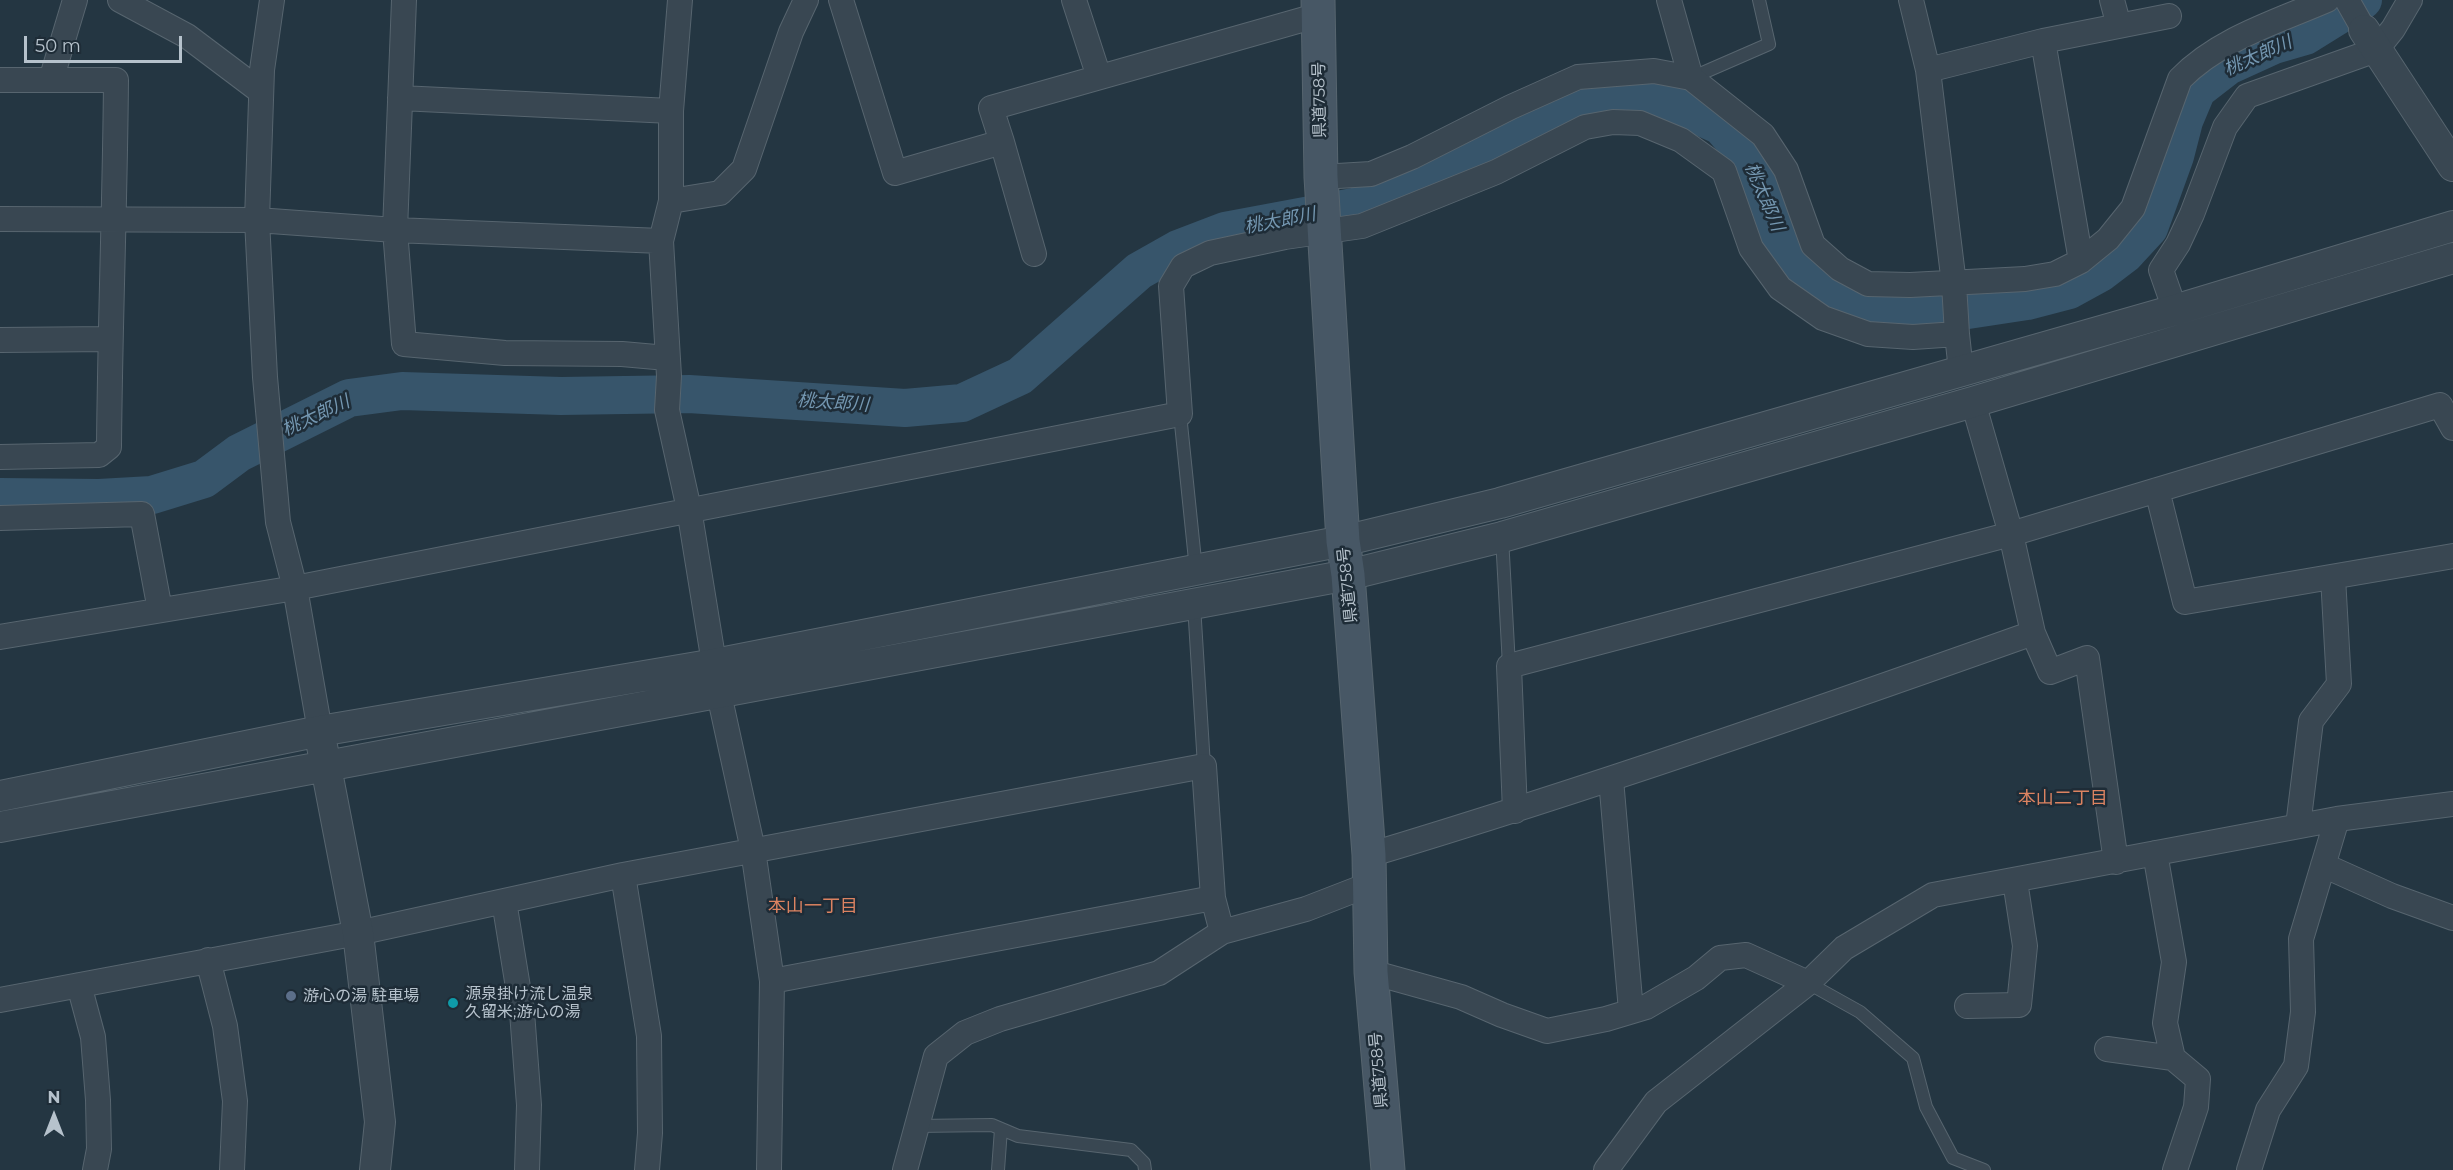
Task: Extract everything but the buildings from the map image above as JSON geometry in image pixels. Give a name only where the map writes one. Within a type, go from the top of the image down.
[{"type":"main road","name":"県道758号","points":[[1318,8],[1324,233],[1343,541],[1348,575],[1368,870],[1371,972],[1388,1170]]},
{"type":"street","points":[[51,80],[75,0]]},
{"type":"street","points":[[121,0],[187,36],[260,92]]},
{"type":"street","points":[[272,0],[260,92],[257,220],[265,377],[278,522],[295,588],[357,933],[380,1122],[375,1170]]},
{"type":"street","points":[[405,0],[395,231],[404,344],[505,353],[622,354],[667,358]]},
{"type":"street","points":[[680,0],[671,111],[671,201],[661,241],[667,358],[667,410],[689,509],[719,694],[753,850],[771,981],[769,1170]]},
{"type":"street","points":[[671,201],[720,193],[744,169],[791,32],[806,0]]},
{"type":"street","points":[[841,0],[895,173],[1002,142]]},
{"type":"street","points":[[1074,0],[1099,78]]},
{"type":"street","points":[[1669,0],[1691,78]]},
{"type":"street","points":[[1911,0],[1928,70],[1954,284],[1961,371]]},
{"type":"street","points":[[2112,0],[2119,26]]},
{"type":"street","points":[[1321,177],[1371,174],[1412,157],[1511,107],[1578,78],[1654,71],[1691,78],[1763,135],[1786,170],[1813,245],[1840,269],[1868,284],[1991,283],[2055,274],[2081,261],[2108,239],[2133,208],[2180,79],[2195,63],[2231,41],[2326,0]]},
{"type":"street","points":[[2347,0],[2370,40],[2453,166]]},
{"type":"street","points":[[2175,310],[2162,270],[2192,214],[2225,127],[2247,96],[2393,28],[2410,0]]},
{"type":"street","points":[[1034,254],[991,108],[1099,78],[1318,8]]},
{"type":"street","points":[[1928,70],[2043,42],[2169,16]]},
{"type":"street","points":[[2043,42],[2081,261]]},
{"type":"street","points":[[0,80],[116,80],[109,447],[99,455],[0,457]]},
{"type":"street","points":[[400,98],[671,111]]},
{"type":"street","points":[[0,637],[295,588],[1180,414],[1172,286],[1184,266],[1210,253],[1285,237],[1362,226],[1496,172],[1586,127],[1613,122],[1640,123],[1681,140],[1724,171],[1751,248],[1780,288],[1823,318],[1868,334],[1914,337],[1957,334]]},
{"type":"street","points":[[0,219],[257,220],[395,231],[661,241]]},
{"type":"street","points":[[0,796],[320,732],[715,664],[1343,541],[1500,503],[2175,310],[2453,226]]},
{"type":"street","points":[[0,827],[1348,575],[1502,537],[1973,402],[2453,258]]},
{"type":"street","points":[[0,340],[110,339]]},
{"type":"street","points":[[1973,402],[2011,534],[2033,633],[2050,672],[2088,658],[2116,862]]},
{"type":"street","points":[[1515,811],[1509,666],[2011,534],[2440,405],[2453,429]]},
{"type":"street","points":[[2157,490],[2186,602],[2453,556]]},
{"type":"street","points":[[0,518],[142,514],[160,610]]},
{"type":"street","points":[[2298,826],[2311,721],[2339,684],[2333,577]]},
{"type":"street","points":[[905,1170],[936,1056],[965,1033],[999,1019],[1159,973],[1222,932],[1306,909],[1368,870],[1515,811],[2033,633]]},
{"type":"street","points":[[0,1000],[357,933],[623,875],[1204,766],[1212,898],[1222,932]]},
{"type":"street","points":[[1611,779],[1631,1011]]},
{"type":"street","points":[[1606,1170],[1656,1102],[1808,983],[1844,948],[1933,895],[2337,819],[2453,804]]},
{"type":"street","points":[[2249,1170],[2268,1110],[2296,1066],[2303,1012],[2301,939],[2337,819]]},
{"type":"street","points":[[2155,853],[2174,962],[2165,1023],[2173,1058]]},
{"type":"street","points":[[2323,865],[2392,896],[2453,918]]},
{"type":"street","points":[[623,875],[649,1036],[650,1133],[647,1170]]},
{"type":"street","points":[[1968,1006],[2019,1005],[2025,946],[2015,881]]},
{"type":"street","points":[[771,981],[1212,898]]},
{"type":"street","points":[[504,901],[522,1012],[529,1105],[527,1170]]},
{"type":"street","points":[[1371,972],[1461,997],[1502,1015],[1547,1030],[1646,1007],[1696,978],[1720,958],[1746,955],[1808,983]]},
{"type":"street","points":[[208,960],[225,1026],[236,1101],[232,1170]]},
{"type":"street","points":[[79,985],[93,1037],[99,1130],[99,1149],[95,1170]]},
{"type":"street","points":[[2107,1049],[2173,1058],[2198,1079],[2196,1107],[2175,1170]]},
{"type":"lane","points":[[1691,78],[1769,44],[1759,0]]},
{"type":"lane","points":[[1180,414],[1196,570]]},
{"type":"lane","points":[[1502,537],[1509,666]]},
{"type":"lane","points":[[1194,605],[1204,766]]},
{"type":"lane","points":[[1808,983],[1860,1012],[1913,1058],[1926,1107],[1953,1158],[1984,1170]]},
{"type":"lane","points":[[917,1126],[992,1125],[1018,1136],[1131,1150],[1144,1163],[1145,1170]]},
{"type":"lane","points":[[998,1170],[1001,1129]]},
{"type":"waterway","name":"桃太郎川","points":[[0,497],[99,498],[152,495],[204,479],[239,453],[349,398],[402,391],[561,396],[689,394],[905,408],[962,403],[1020,376],[1139,271],[1178,249],[1225,231],[1359,206],[1407,188],[1486,149],[1567,104],[1596,96],[1653,95],[1721,126],[1746,155],[1787,252],[1809,281],[1847,302],[1891,313],[1935,315],[2027,301],[2069,290],[2100,273],[2125,254],[2149,228],[2175,156],[2184,121],[2197,90],[2228,66],[2274,45],[2305,36],[2363,0]]},
{"type":"place","name":"游心の湯 駐車場","points":[[291,996]]},
{"type":"place","name":"源泉掛け流し温泉 久留米;游心の湯","points":[[453,1003]]},
{"type":"district","name":"本山二丁目","points":[[2063,799]]},
{"type":"district","name":"本山一丁目","points":[[813,907]]}]
